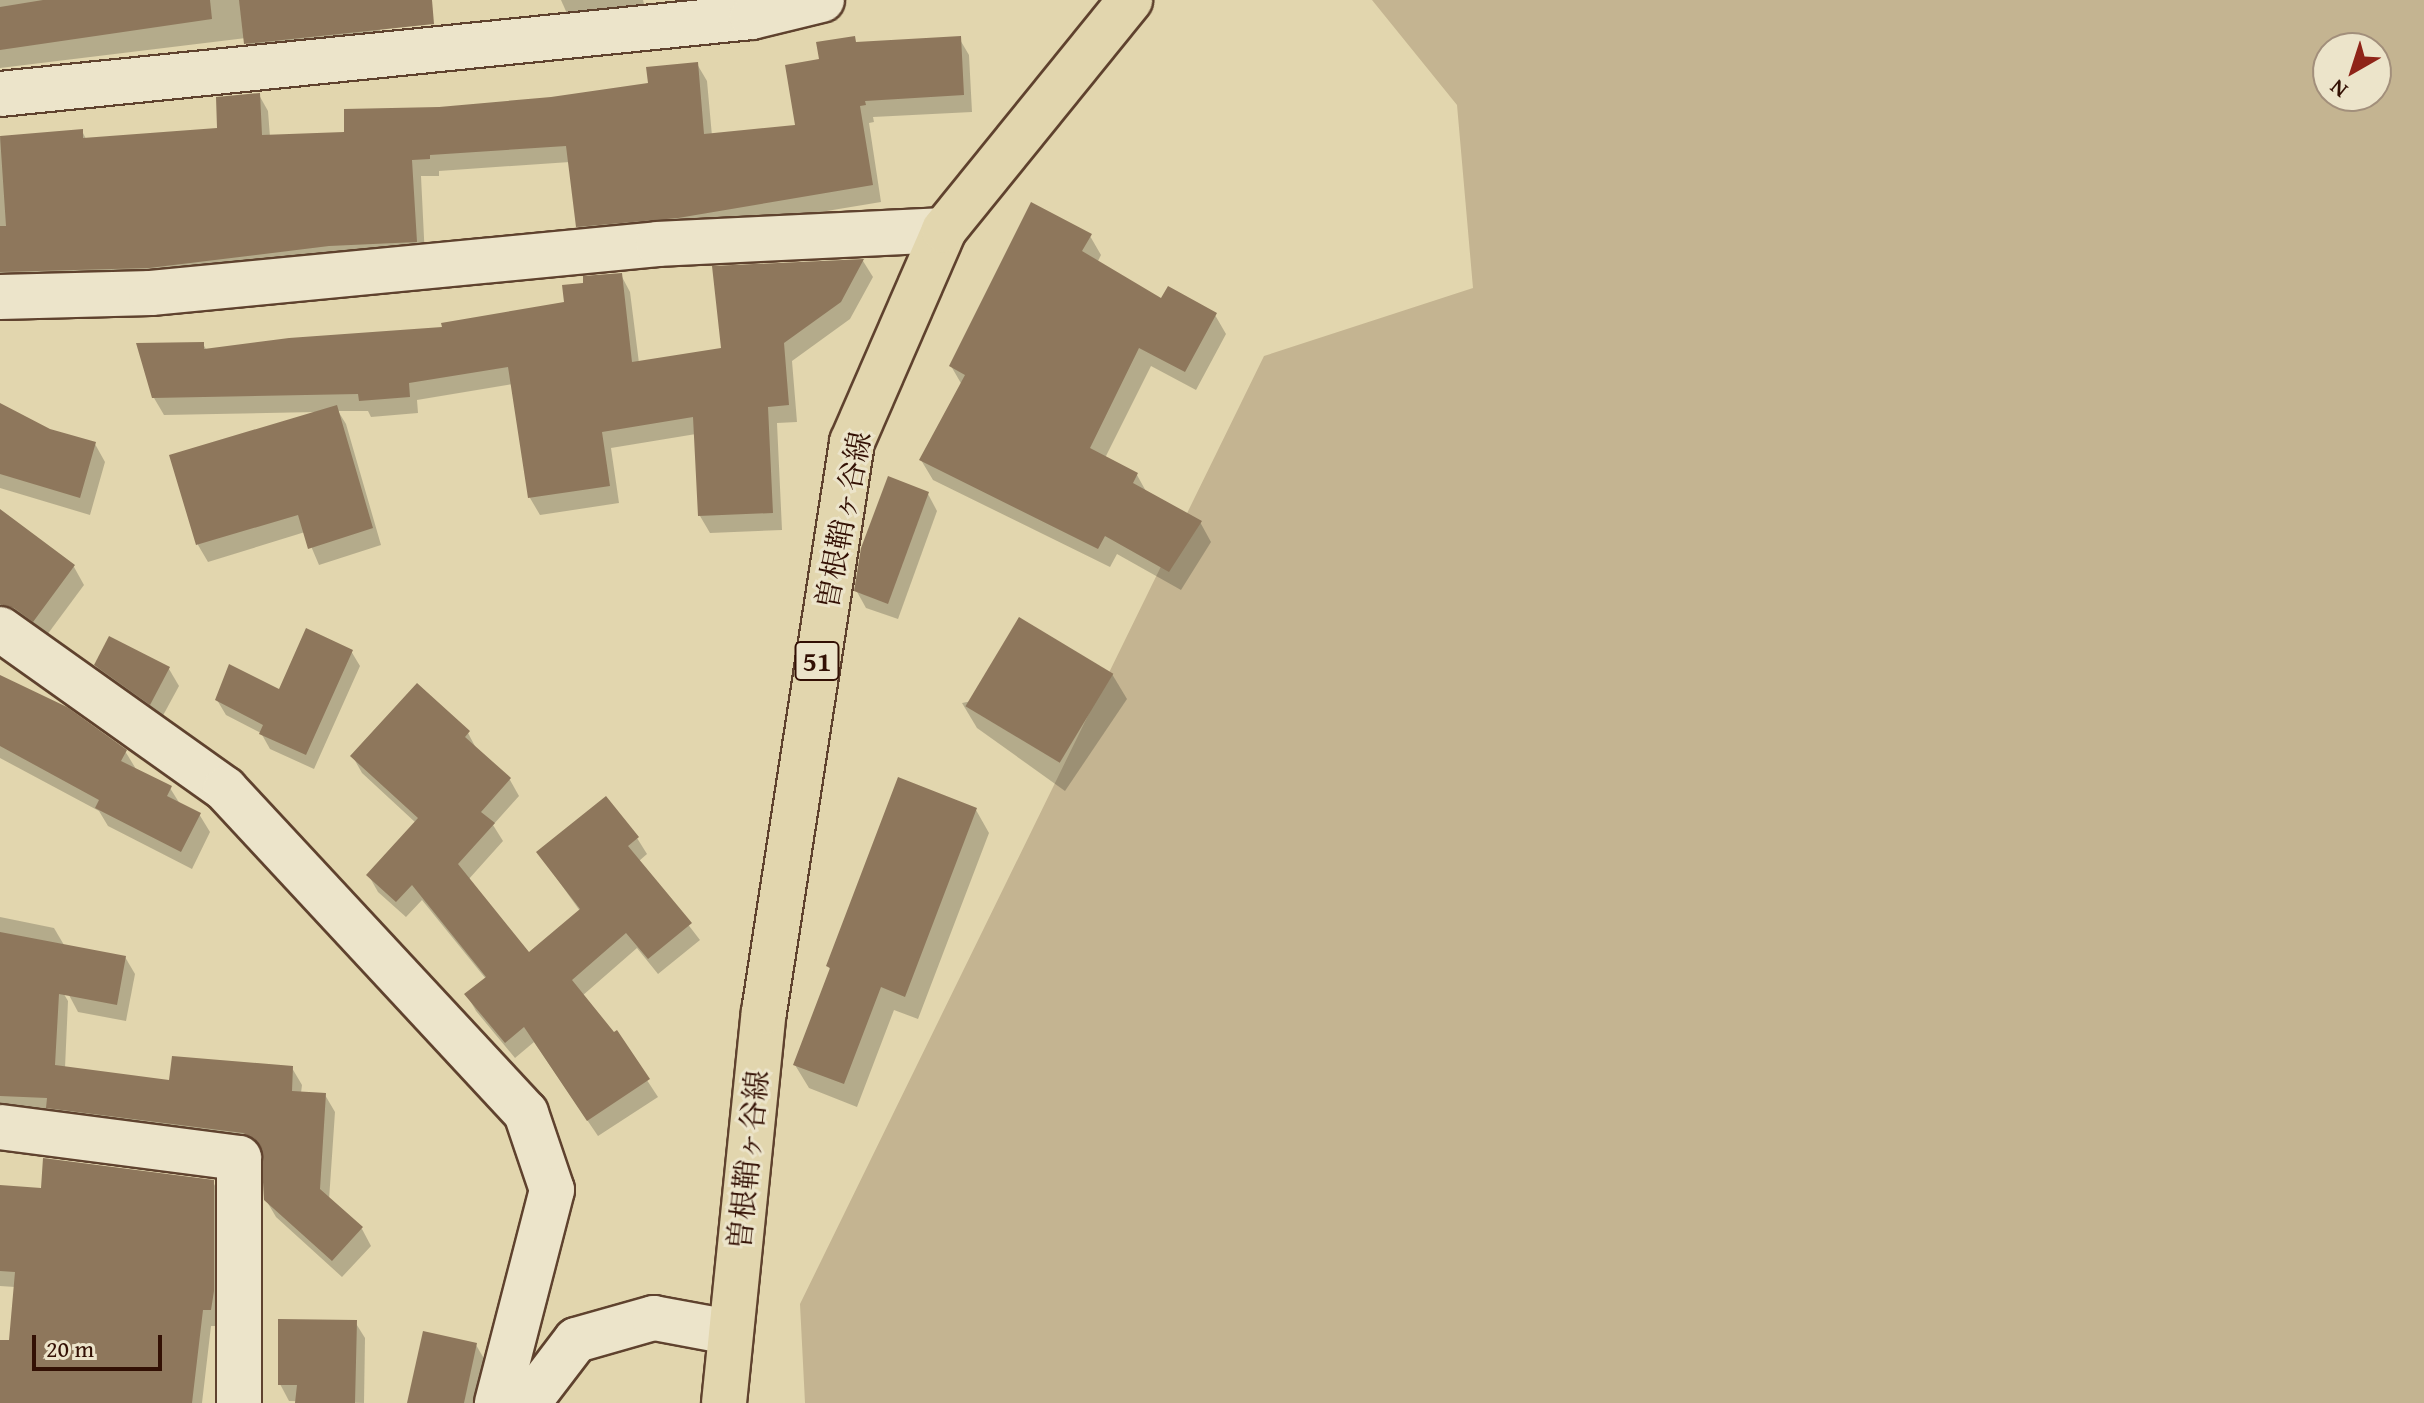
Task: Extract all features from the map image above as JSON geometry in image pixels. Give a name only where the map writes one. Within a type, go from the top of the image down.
[{"type":"main road","name":"曽根鞘ヶ谷線","points":[[724,1403],[764,1012],[852,442],[944,230],[1122,1]]},
{"type":"street","points":[[0,94],[822,0]]},
{"type":"street","points":[[0,297],[151,293],[658,244],[944,230]]},
{"type":"street","points":[[0,629],[225,789],[526,1113],[552,1190],[497,1403]]},
{"type":"street","points":[[0,1127],[239,1158],[239,1403]]},
{"type":"street","points":[[528,1403],[576,1340],[654,1318],[729,1332]]},
{"type":"shaded area","points":[[1372,0],[2424,0],[2424,1403],[805,1403],[800,1304],[1264,356],[1473,288],[1457,105]]},
{"type":"building","points":[[43,0],[210,0],[212,19],[0,50],[0,7]]},
{"type":"building","points":[[239,0],[432,0],[434,24],[244,44]]},
{"type":"building","points":[[855,36],[856,42],[961,36],[964,95],[865,101],[866,105],[860,106],[873,185],[678,218],[576,227],[566,146],[430,155],[430,159],[412,160],[417,242],[329,246],[149,268],[0,272],[0,226],[6,226],[0,136],[83,129],[83,138],[217,128],[216,97],[260,93],[262,135],[344,132],[344,109],[439,107],[551,97],[648,83],[646,67],[698,62],[704,134],[795,125],[785,65],[819,59],[816,42]]},
{"type":"building","points":[[1031,202],[1092,234],[1082,251],[1161,298],[1168,286],[1217,313],[1185,372],[1139,348],[1090,448],[1138,473],[1133,483],[1202,521],[1169,572],[1105,536],[1098,549],[919,460],[965,375],[949,366]]},
{"type":"building","points":[[864,259],[841,302],[784,343],[789,405],[768,407],[773,513],[698,516],[693,417],[602,432],[610,486],[528,498],[508,367],[409,383],[410,397],[359,401],[358,394],[152,398],[136,343],[204,342],[204,349],[289,338],[442,327],[441,323],[564,302],[562,285],[583,283],[583,276],[622,273],[632,362],[721,348],[712,266]]},
{"type":"building","points":[[0,403],[50,429],[96,442],[80,498],[0,474]]},
{"type":"building","points":[[337,405],[373,528],[308,549],[298,515],[196,545],[169,455]]},
{"type":"building","points":[[888,476],[929,492],[888,604],[854,591],[861,548]]},
{"type":"building","points":[[0,509],[75,565],[33,622],[14,608],[0,604]]},
{"type":"building","points":[[1019,617],[1113,674],[1060,763],[965,706]]},
{"type":"building","points":[[306,628],[353,650],[306,755],[259,734],[263,725],[215,700],[229,664],[279,689]]},
{"type":"building","points":[[109,636],[170,667],[150,705],[94,665]]},
{"type":"building","points":[[0,675],[67,707],[127,750],[121,761],[172,786],[167,796],[201,813],[181,852],[95,808],[99,800],[0,746]]},
{"type":"building","points":[[417,683],[470,731],[465,737],[511,778],[481,812],[495,823],[458,864],[529,952],[580,909],[536,852],[606,796],[639,837],[628,846],[692,923],[648,959],[626,933],[572,980],[614,1032],[617,1030],[650,1079],[587,1121],[524,1027],[505,1043],[464,994],[486,977],[412,885],[396,902],[366,875],[418,818],[350,756]]},
{"type":"building","points":[[898,777],[977,808],[905,997],[881,987],[844,1084],[793,1065],[830,968],[826,966]]},
{"type":"building","points":[[0,932],[126,956],[117,1005],[59,994],[55,1065],[169,1080],[172,1056],[293,1066],[292,1091],[326,1093],[320,1189],[363,1227],[332,1261],[264,1200],[261,1147],[254,1138],[243,1133],[46,1108],[47,1098],[0,1096]]},
{"type":"building","points":[[43,1158],[214,1180],[214,1291],[211,1310],[203,1310],[192,1403],[0,1403],[0,1340],[9,1340],[15,1272],[0,1271],[0,1185],[41,1188]]},
{"type":"building","points":[[278,1319],[357,1320],[355,1403],[295,1403],[297,1385],[278,1385]]},
{"type":"building","points":[[423,1331],[477,1343],[464,1403],[407,1403]]}]
